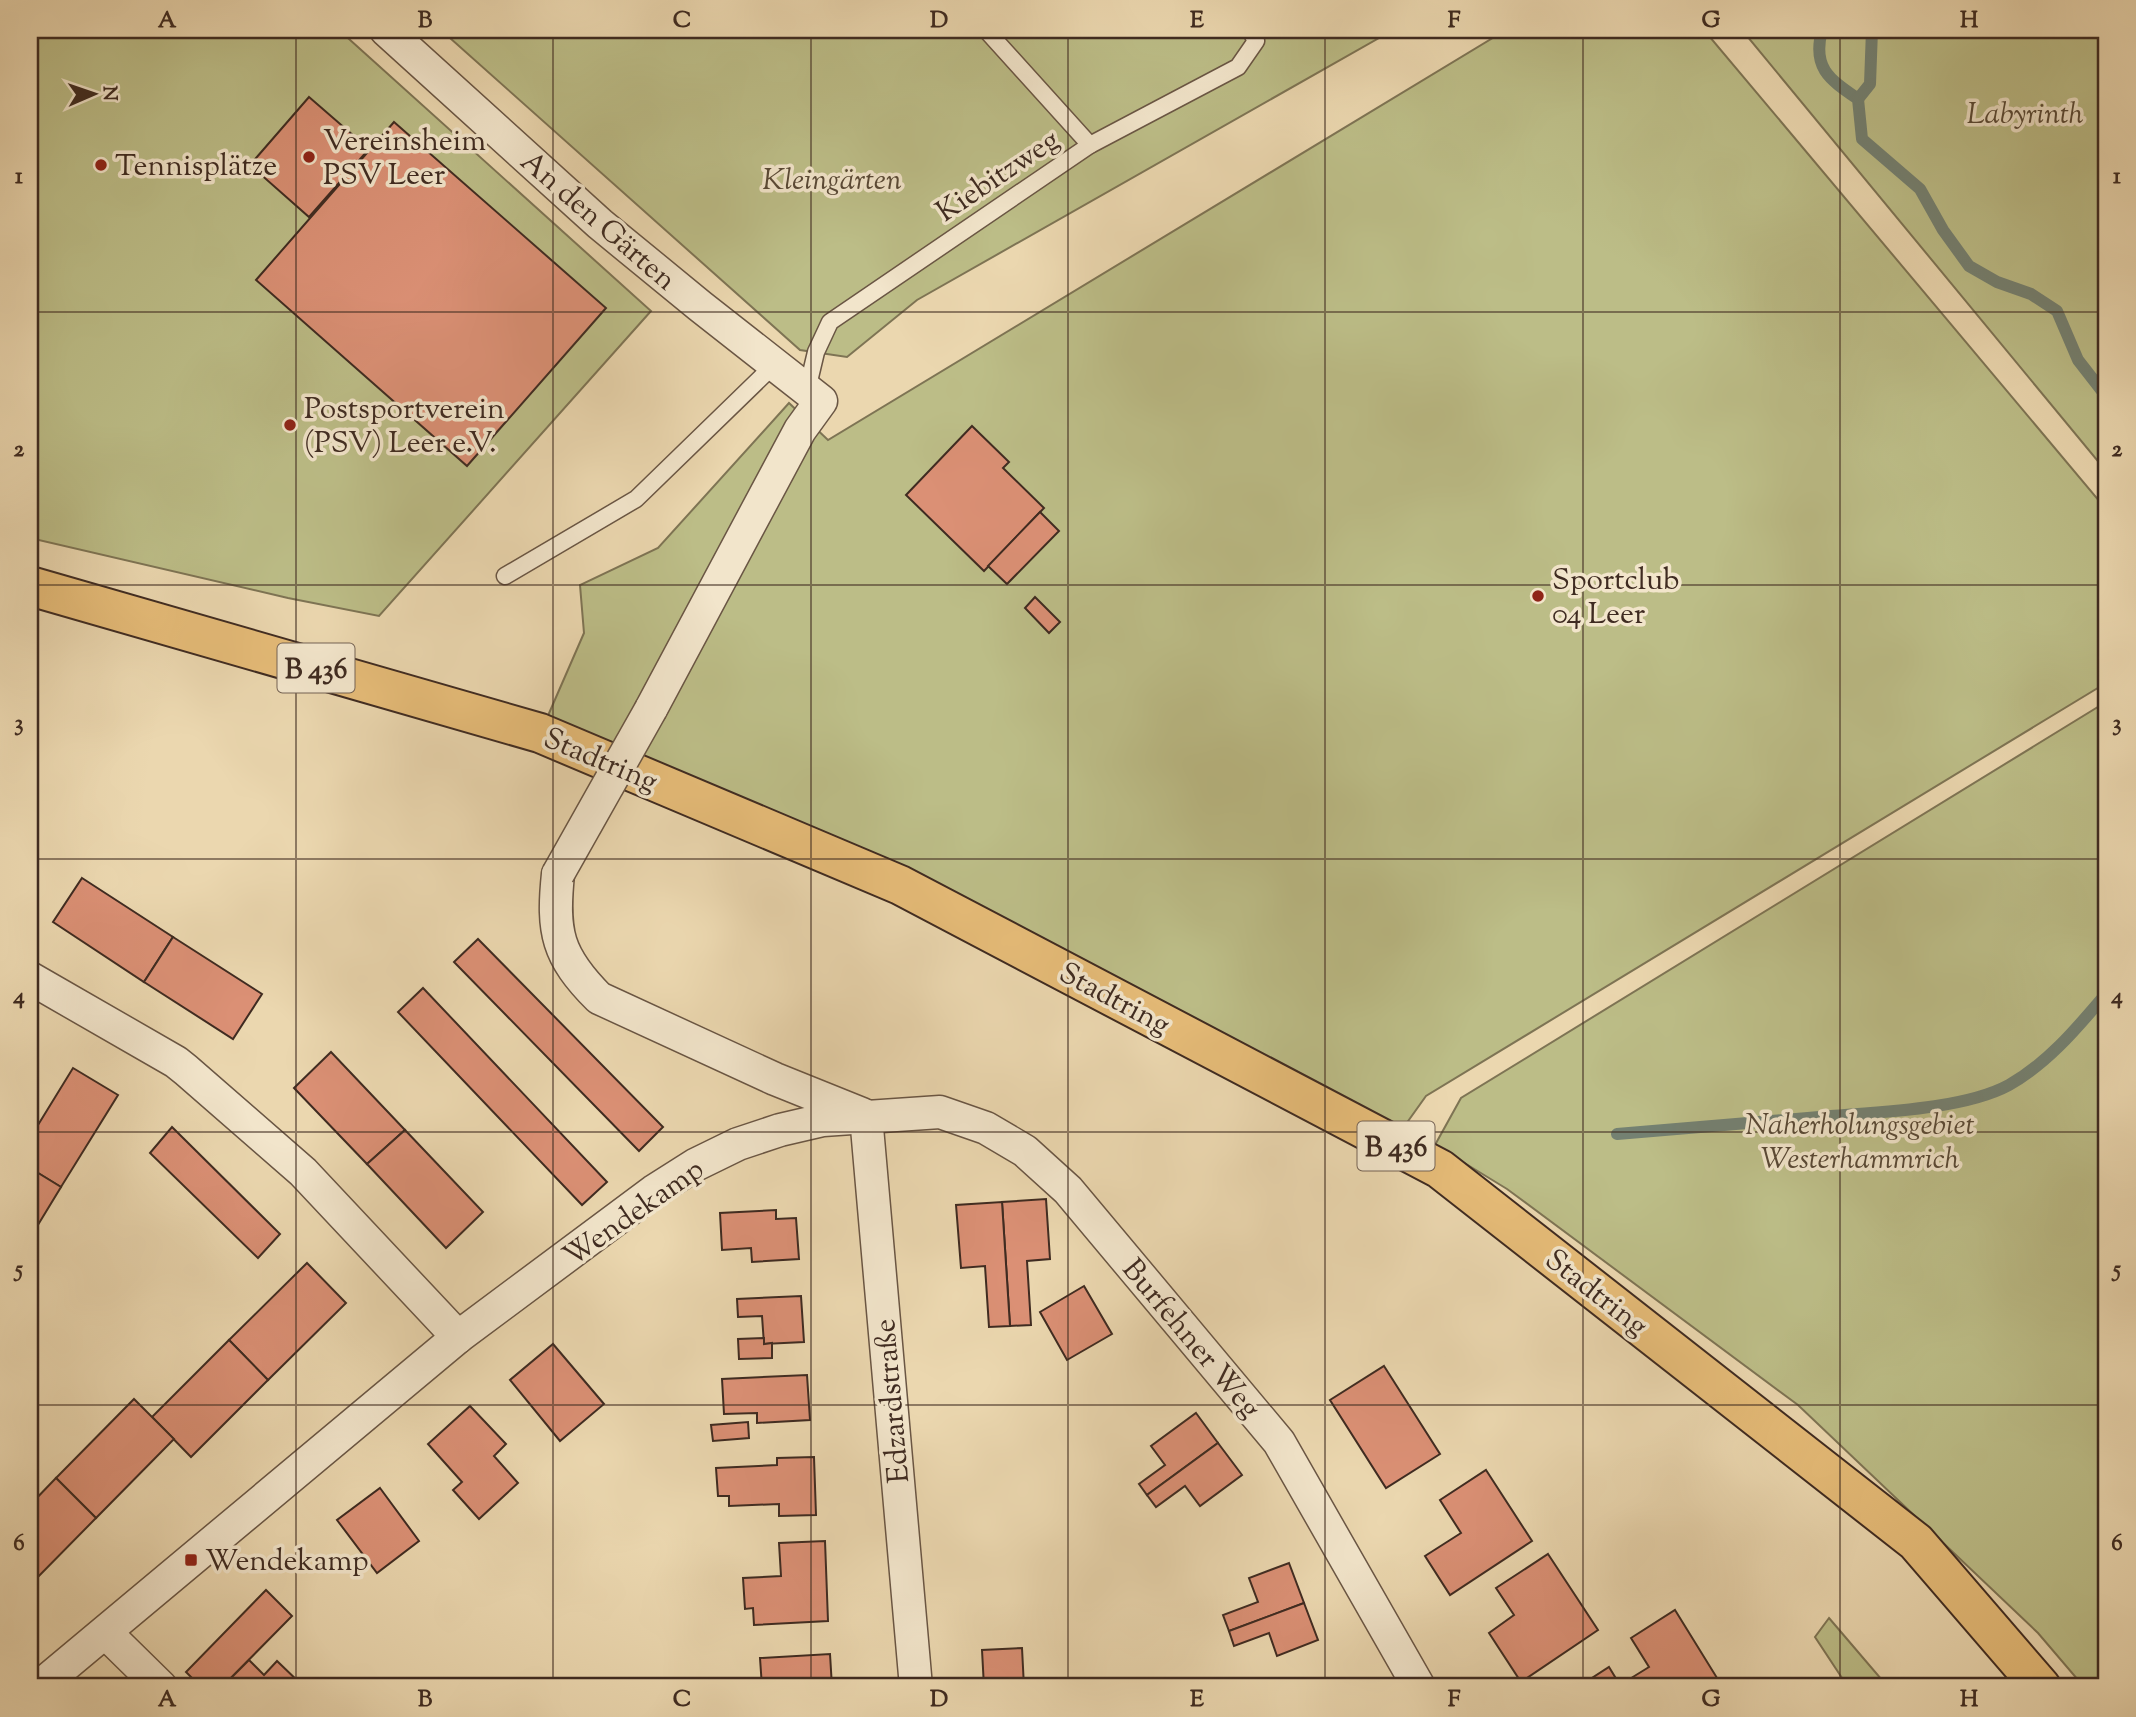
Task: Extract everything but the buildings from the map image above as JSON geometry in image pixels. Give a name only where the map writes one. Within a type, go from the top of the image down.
[{"type":"highway","name":"Stadtring","points":[[30,586],[540,733],[900,885],[1440,1169],[1916,1542],[2041,1687]]},
{"type":"street","name":"An den Gärten","points":[[386,30],[600,224],[699,306],[814,395]]},
{"type":"street","points":[[814,395],[800,429],[651,709],[558,874],[554,912],[562,948],[576,975],[598,998],[775,1079],[866,1116]]},
{"type":"street","points":[[30,978],[186,1070],[303,1172],[458,1337]]},
{"type":"street","name":"Burfehner Weg","points":[[866,1116],[940,1112],[986,1128],[1025,1151],[1068,1190],[1279,1442],[1419,1687]]},
{"type":"street","name":"Wendekamp","points":[[38,1679],[106,1633],[458,1337],[654,1191],[695,1165],[738,1144],[823,1120],[866,1116]]},
{"type":"street","name":"Edzardstraße","points":[[866,1116],[916,1687]]},
{"type":"street","points":[[106,1633],[161,1687]]},
{"type":"lane","points":[[986,30],[1090,145]]},
{"type":"lane","name":"Kiebitzweg","points":[[814,395],[816,352],[830,322],[1090,145],[1238,67],[1253,35]]},
{"type":"lane","points":[[505,576],[636,499],[775,365]]},
{"type":"green space","name":"Postsportverein (PSV) Leer e.V.","points":[[30,30],[339,30],[651,311],[379,616],[288,598],[30,538]]},
{"type":"green space","name":"Kleingärten","points":[[441,30],[1393,30],[917,300],[847,357],[800,350]]},
{"type":"green space","name":"Sportclub 04 Leer","points":[[1506,30],[1704,30],[2106,509],[2106,683],[1426,1096],[1381,1159],[896,898],[533,750],[584,633],[580,585],[658,548],[789,403],[828,440]]},
{"type":"green space","name":"Labyrinth","points":[[1742,30],[2106,30],[2106,471]]},
{"type":"green space","name":"Naherholungsgebiet Westerhammrich","points":[[2106,702],[2106,1687],[2084,1687],[2038,1633],[1798,1405],[1507,1189],[1435,1145],[1461,1098]]},
{"type":"green space","points":[[1829,1618],[1888,1687],[1848,1687],[1815,1637]]},
{"type":"waterway","points":[[1822,30],[1819,43],[1821,63],[1831,78],[1858,99],[1862,139],[1920,189],[1943,230],[1969,266],[1997,282],[2031,294],[2057,311],[2078,360],[2106,396]]},
{"type":"waterway","points":[[1858,99],[1870,84],[1872,30]]},
{"type":"waterway","points":[[1617,1134],[1898,1111],[1947,1104],[1991,1093],[2009,1085],[2049,1056],[2106,994]]},
{"type":"place","name":"Vereinsheim PSV Leer","points":[[309,157]]},
{"type":"place","name":"Tennisplätze","points":[[101,165]]},
{"type":"place","name":"Postsportverein (PSV) Leer e.V.","points":[[290,425]]},
{"type":"place","name":"Sportclub 04 Leer","points":[[1538,596]]},
{"type":"place","name":"Wendekamp","points":[[191,1560]]}]
